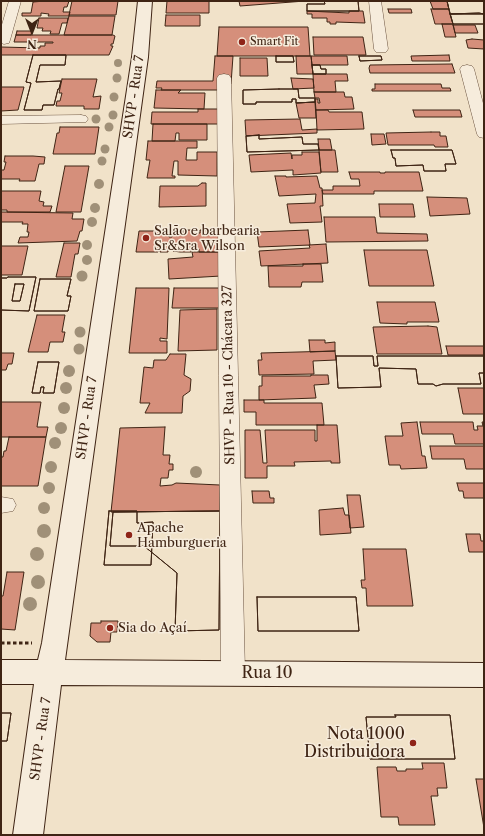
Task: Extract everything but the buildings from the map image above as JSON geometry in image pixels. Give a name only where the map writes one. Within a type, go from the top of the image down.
[{"type":"street","points":[[4,40],[15,1]]},
{"type":"street","name":"SHVP - Rua 7","points":[[28,835],[49,673],[55,643],[139,65],[145,1]]},
{"type":"street","points":[[375,1],[381,49]]},
{"type":"street","points":[[467,69],[484,134]]},
{"type":"street","name":"SHVP - Rua 10 - Chácara 327","points":[[224,78],[233,673]]},
{"type":"street","points":[[1,120],[81,119]]},
{"type":"street","name":"Rua 10","points":[[1,672],[484,675]]},
{"type":"path","points":[[1,643],[55,643]]},
{"type":"place","name":"Smart Fit","points":[[242,42]]},
{"type":"place","name":"Salão e barbearia Sr&Sra Wilson","points":[[146,238]]},
{"type":"place","name":"Apache Hamburgueria","points":[[129,535]]},
{"type":"place","name":"Sia do Açaí","points":[[110,628]]},
{"type":"place","name":"Nota 1000 Distribuidora","points":[[413,743]]}]
